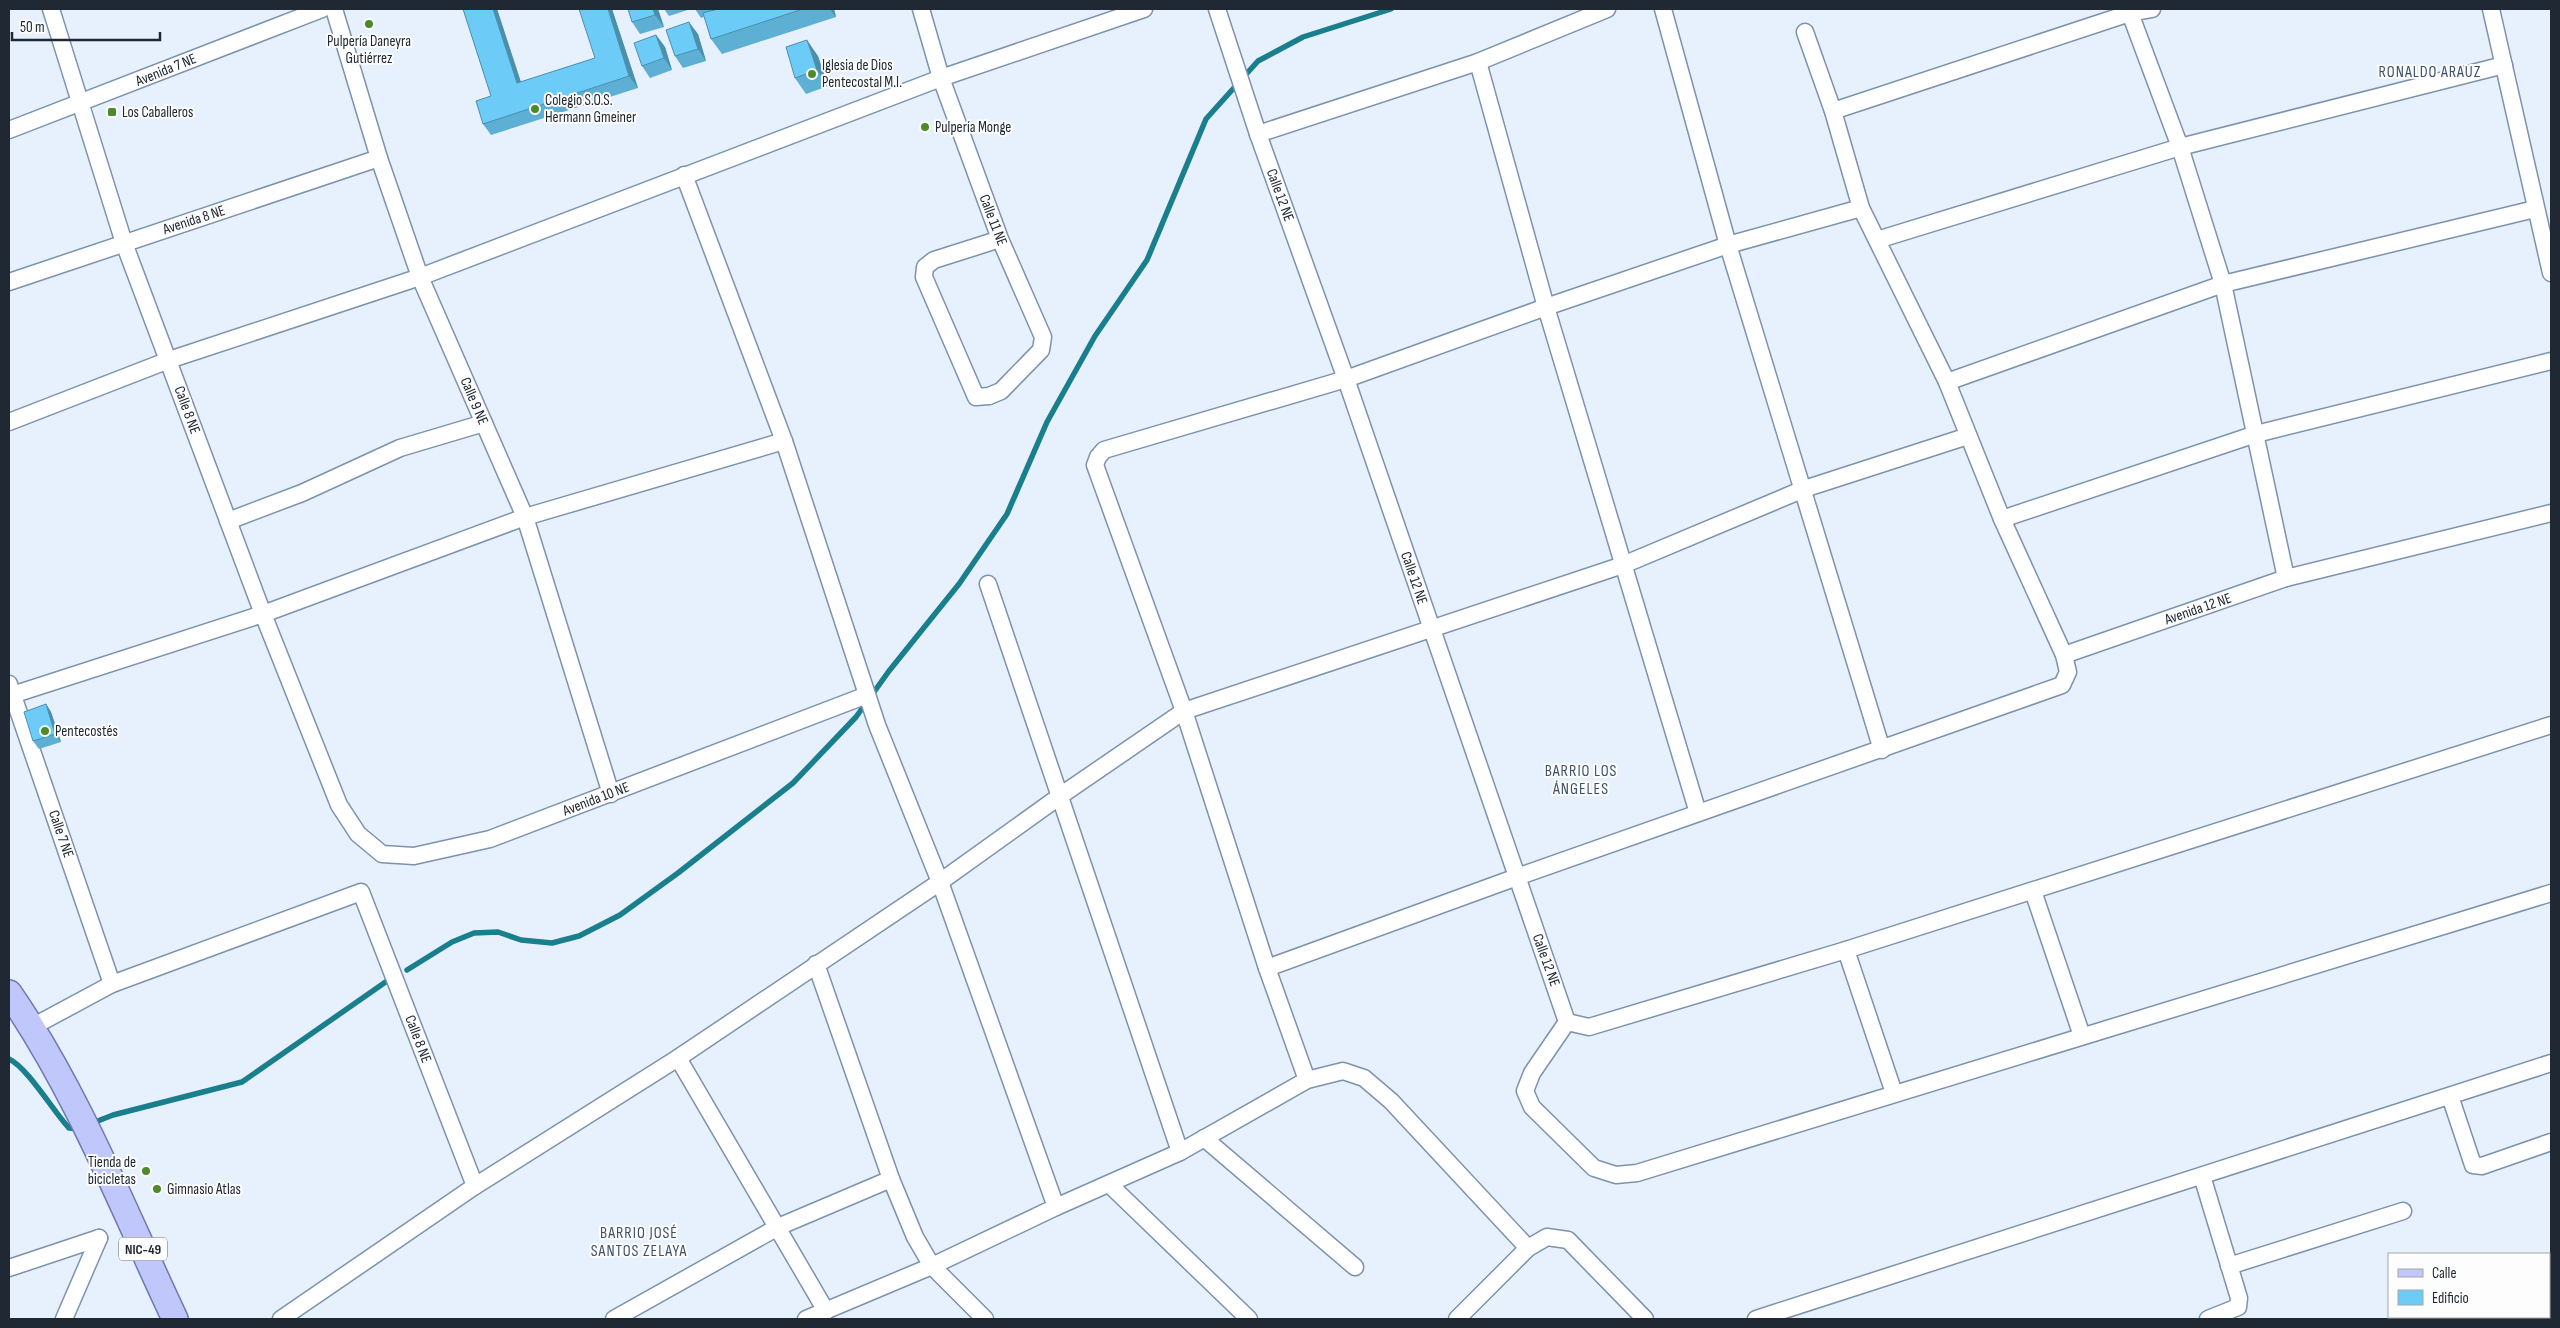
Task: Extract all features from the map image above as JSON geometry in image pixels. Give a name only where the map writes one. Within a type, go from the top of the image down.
[{"type":"main road","name":"NIC-49","points":[[9,993],[32,1027],[111,1177],[175,1319]]},
{"type":"street","name":"Calle 8 NE","points":[[51,9],[124,243],[263,614],[339,805]]},
{"type":"street","name":"Avenida 7 NE","points":[[9,130],[322,9]]},
{"type":"street","name":"Calle 9 NE","points":[[334,9],[379,158],[420,277],[525,517],[611,794]]},
{"type":"street","name":"Calle 11 NE","points":[[921,9],[941,78],[1000,239],[1043,337],[1041,350],[1001,391],[989,396],[976,397],[924,278],[925,267],[934,260],[1000,239]]},
{"type":"street","points":[[9,422],[169,360],[420,277],[941,78],[1144,9]]},
{"type":"street","name":"Calle 12 NE","points":[[1217,9],[1234,56],[1258,134],[1346,379],[1567,1022]]},
{"type":"street","points":[[1258,134],[1478,62],[1606,9]]},
{"type":"street","points":[[1663,9],[1728,246],[1804,489],[1882,750]]},
{"type":"street","points":[[1833,111],[2130,14],[2152,9]]},
{"type":"street","points":[[2491,9],[2551,272]]},
{"type":"street","points":[[2130,14],[2180,147],[2223,284],[2286,578]]},
{"type":"street","points":[[1267,968],[1698,812],[1882,750],[2062,685],[2068,672],[2064,655],[2002,519],[1947,382],[1861,208],[1833,111],[1805,32]]},
{"type":"street","points":[[1478,62],[1546,307],[1698,812]]},
{"type":"street","points":[[1877,240],[2180,147],[2504,65]]},
{"type":"street","name":"Avenida 8 NE","points":[[9,282],[379,158]]},
{"type":"street","points":[[684,175],[784,441],[877,725],[940,882],[1056,1207]]},
{"type":"street","points":[[1307,1080],[1267,968],[1184,711],[1095,465],[1098,457],[1104,450],[1346,379],[1546,307],[1728,246],[1861,208]]},
{"type":"street","points":[[1947,382],[2223,284],[2536,209]]},
{"type":"street","points":[[2002,519],[2256,434],[2551,361]]},
{"type":"street","points":[[228,521],[302,493],[400,448],[484,423]]},
{"type":"street","points":[[282,1319],[300,1314],[475,1186],[678,1058],[940,882],[1060,796],[1184,711],[1623,565],[1804,489],[1968,436]]},
{"type":"street","points":[[10,692],[263,614],[525,517],[784,441]]},
{"type":"street","name":"Avenida 12 NE","points":[[2064,655],[2286,578],[2551,513]]},
{"type":"street","points":[[988,584],[1180,1152]]},
{"type":"street","name":"Calle 7 NE","points":[[10,692],[112,984]]},
{"type":"street","name":"Avenida 10 NE","points":[[339,805],[358,834],[382,854],[414,856],[490,839],[867,695]]},
{"type":"street","points":[[2551,725],[1846,950],[1589,1027],[1567,1022],[1532,1073],[1525,1091],[1532,1107],[1594,1168],[1616,1175],[1637,1173],[2551,893]]},
{"type":"street","points":[[2033,891],[2082,1036]]},
{"type":"street","name":"Calle 8 NE","points":[[112,984],[361,892],[475,1186]]},
{"type":"street","points":[[1846,950],[1894,1093]]},
{"type":"street","points":[[816,964],[891,1179],[915,1236],[932,1266],[985,1319]]},
{"type":"street","points":[[32,1027],[112,984]]},
{"type":"street","points":[[678,1058],[826,1311]]},
{"type":"street","points":[[1756,1319],[2551,1063]]},
{"type":"street","points":[[806,1319],[932,1266],[1056,1207],[1180,1152],[1307,1080],[1343,1071],[1364,1078],[1391,1101],[1528,1248]]},
{"type":"street","points":[[2450,1096],[2473,1165],[2482,1166],[2551,1142]]},
{"type":"street","points":[[1204,1138],[1355,1268]]},
{"type":"street","points":[[2202,1176],[2239,1298],[2238,1307],[2208,1319]]},
{"type":"street","points":[[614,1319],[778,1227],[891,1179]]},
{"type":"street","points":[[1108,1184],[1249,1319]]},
{"type":"street","points":[[2229,1266],[2403,1211]]},
{"type":"street","points":[[1457,1319],[1528,1248],[1547,1237],[1568,1240],[1645,1319]]},
{"type":"street","points":[[9,1268],[100,1238],[64,1319]]},
{"type":"building","points":[[463,9],[493,9],[517,83],[595,58],[579,9],[608,9],[629,76],[483,124],[476,101],[491,96]]},
{"type":"building","points":[[628,9],[653,9],[655,15],[632,22]]},
{"type":"building","points":[[718,9],[803,9],[711,39],[703,13]]},
{"type":"building","points":[[689,22],[698,49],[675,56],[666,30]]},
{"type":"building","points":[[656,35],[664,58],[642,66],[634,43]]},
{"type":"building","points":[[807,40],[817,70],[795,78],[786,47]]},
{"type":"building","name":"Pentecostés","points":[[46,704],[55,734],[33,741],[24,712]]},
{"type":"waterway","points":[[407,970],[452,942],[474,933],[498,932],[521,940],[552,943],[579,936],[620,915],[678,873],[793,783],[856,717],[889,671],[959,584],[1007,514],[1047,422],[1095,336],[1147,260],[1206,119],[1258,61],[1303,37],[1391,9]]},
{"type":"waterway","points":[[90,1124],[113,1115],[242,1082],[387,981]]},
{"type":"waterway","points":[[9,1059],[32,1080],[69,1128],[79,1129]]},
{"type":"place","name":"Pulpería Daneyra Gutiérrez","points":[[369,24]]},
{"type":"place","name":"Iglesia de Dios Pentecostal M.I.","points":[[812,74]]},
{"type":"place","name":"Colegio S.O.S. Hermann Gmeiner","points":[[535,109]]},
{"type":"place","name":"Los Caballeros","points":[[112,112]]},
{"type":"place","name":"Pulpería Monge","points":[[925,127]]},
{"type":"place","name":"Pentecostés","points":[[45,731]]},
{"type":"place","name":"Tienda de bicicletas","points":[[146,1171]]},
{"type":"place","name":"Gimnasio Atlas","points":[[157,1189]]},
{"type":"district","name":"RONALDO ARAUZ","points":[[2430,72]]},
{"type":"district","name":"BARRIO LOS ÁNGELES","points":[[1581,780]]},
{"type":"district","name":"BARRIO JOSÉ SANTOS ZELAYA","points":[[639,1242]]}]
